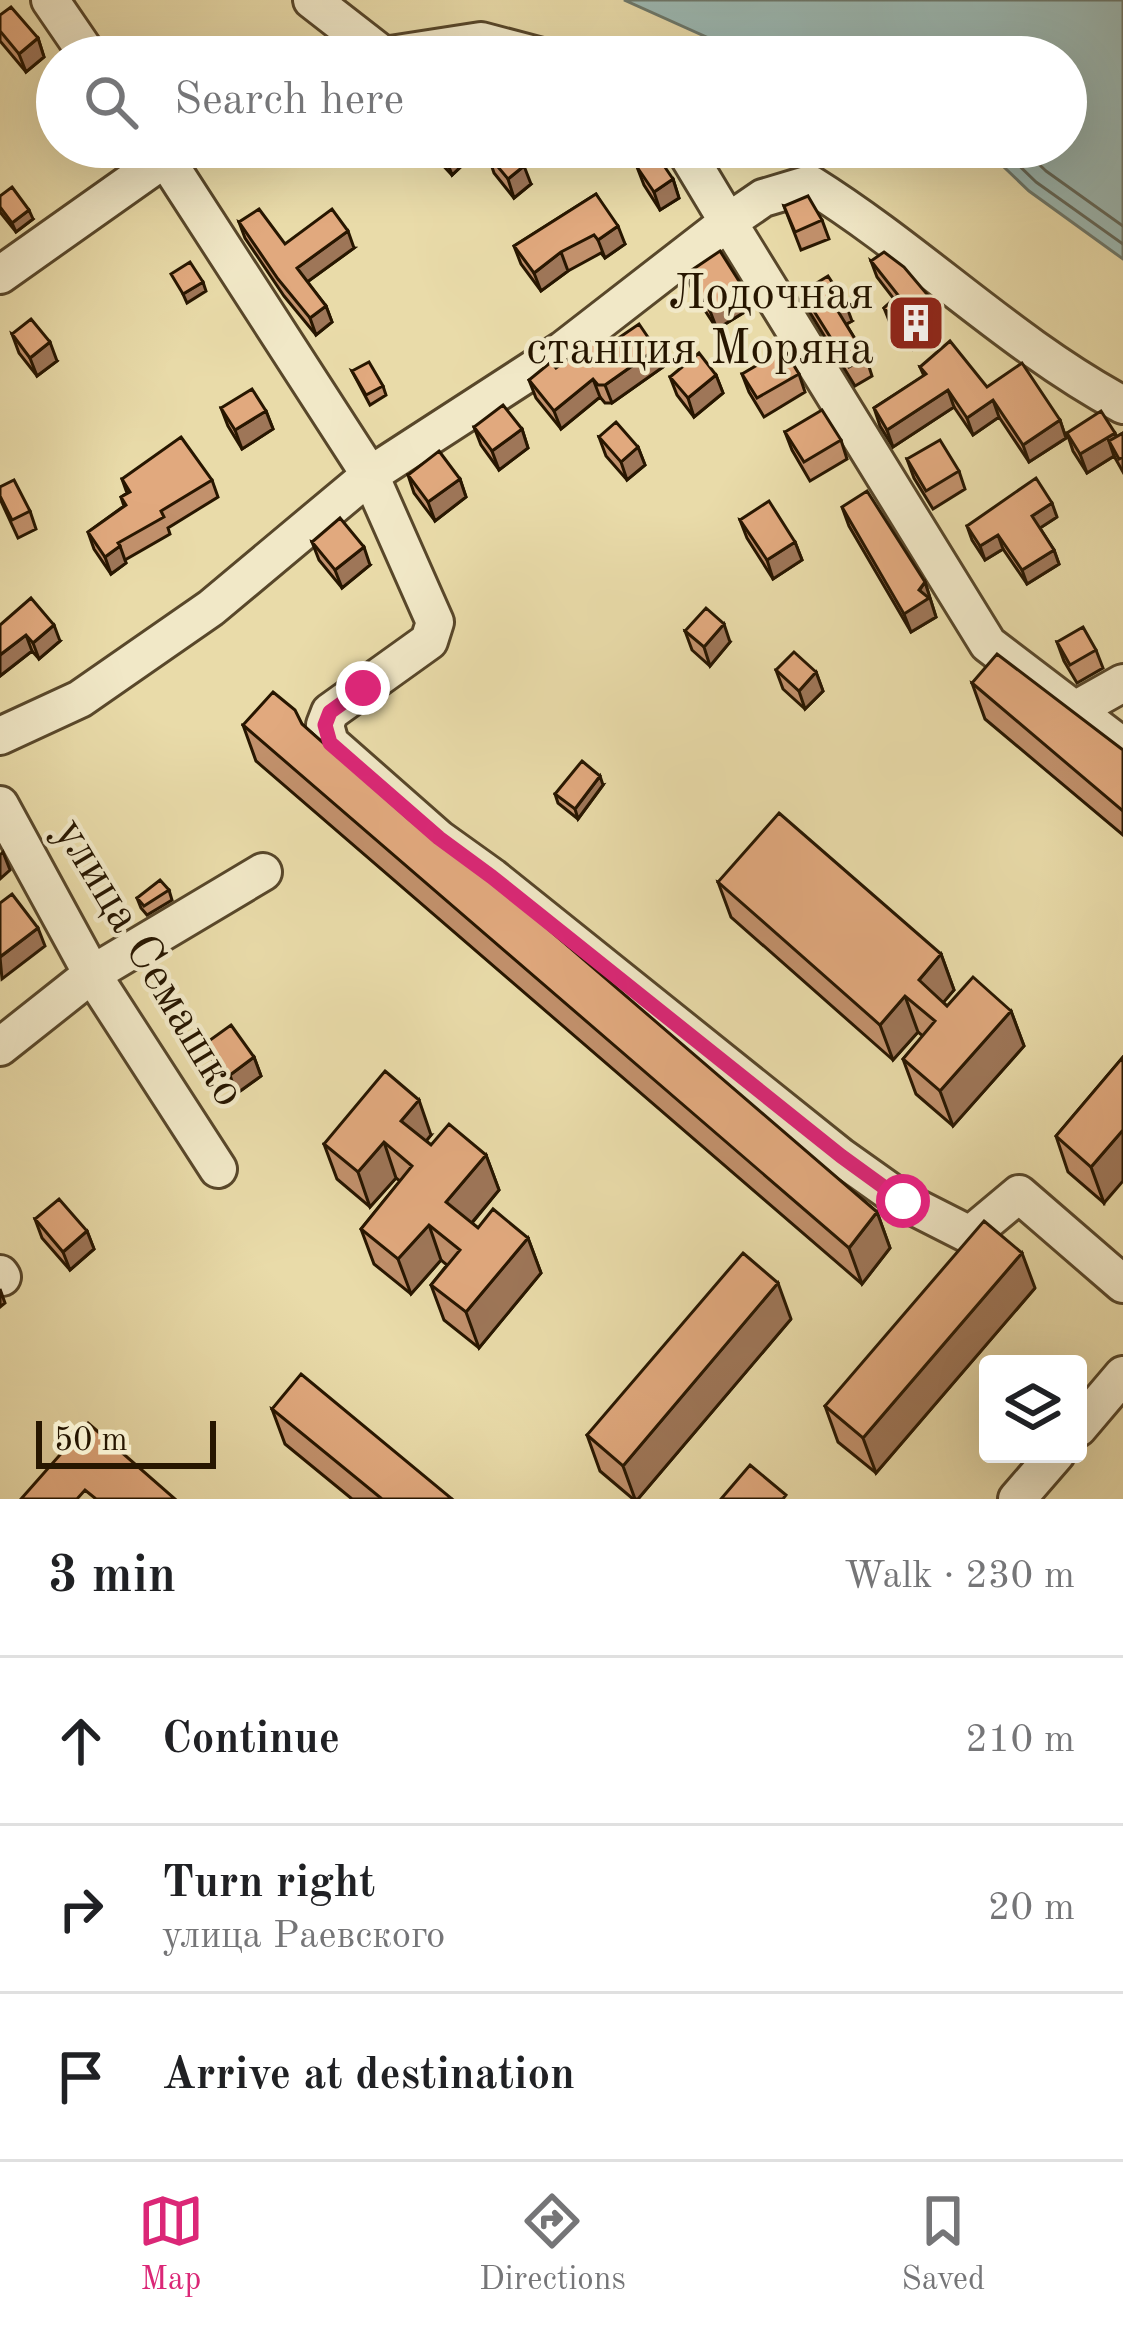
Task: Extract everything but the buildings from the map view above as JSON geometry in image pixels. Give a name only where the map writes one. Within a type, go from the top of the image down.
[{"type":"street","points":[[50,0],[75,36]]},
{"type":"street","points":[[312,0],[355,36]]},
{"type":"street","points":[[0,275],[144,168]]},
{"type":"street","points":[[179,168],[370,475],[435,622],[429,641],[330,712],[325,725],[330,743],[439,838],[903,1201],[970,1235],[1019,1194],[1123,1284]]},
{"type":"street","points":[[696,168],[988,644],[1123,747]]},
{"type":"street","points":[[0,736],[80,699],[211,608],[370,475],[563,350],[763,198],[810,184],[875,225],[1062,372],[1123,405]]},
{"type":"street","points":[[1075,710],[1123,683]]},
{"type":"street","name":"улица Семашко","points":[[0,805],[92,974],[218,1169]]},
{"type":"street","points":[[0,1047],[92,974],[263,872]]},
{"type":"street","points":[[1087,1418],[1123,1376]]},
{"type":"street","points":[[1017,1499],[1048,1463]]},
{"type":"water","points":[[624,0],[1123,0],[1123,259],[1005,168],[1087,168],[1087,36],[704,36]]},
{"type":"place","name":"Лодочная станция Моряна","points":[[916,323]]},
{"type":"route","points":[[363,688],[330,712],[325,725],[330,743],[439,838],[903,1201]]}]
